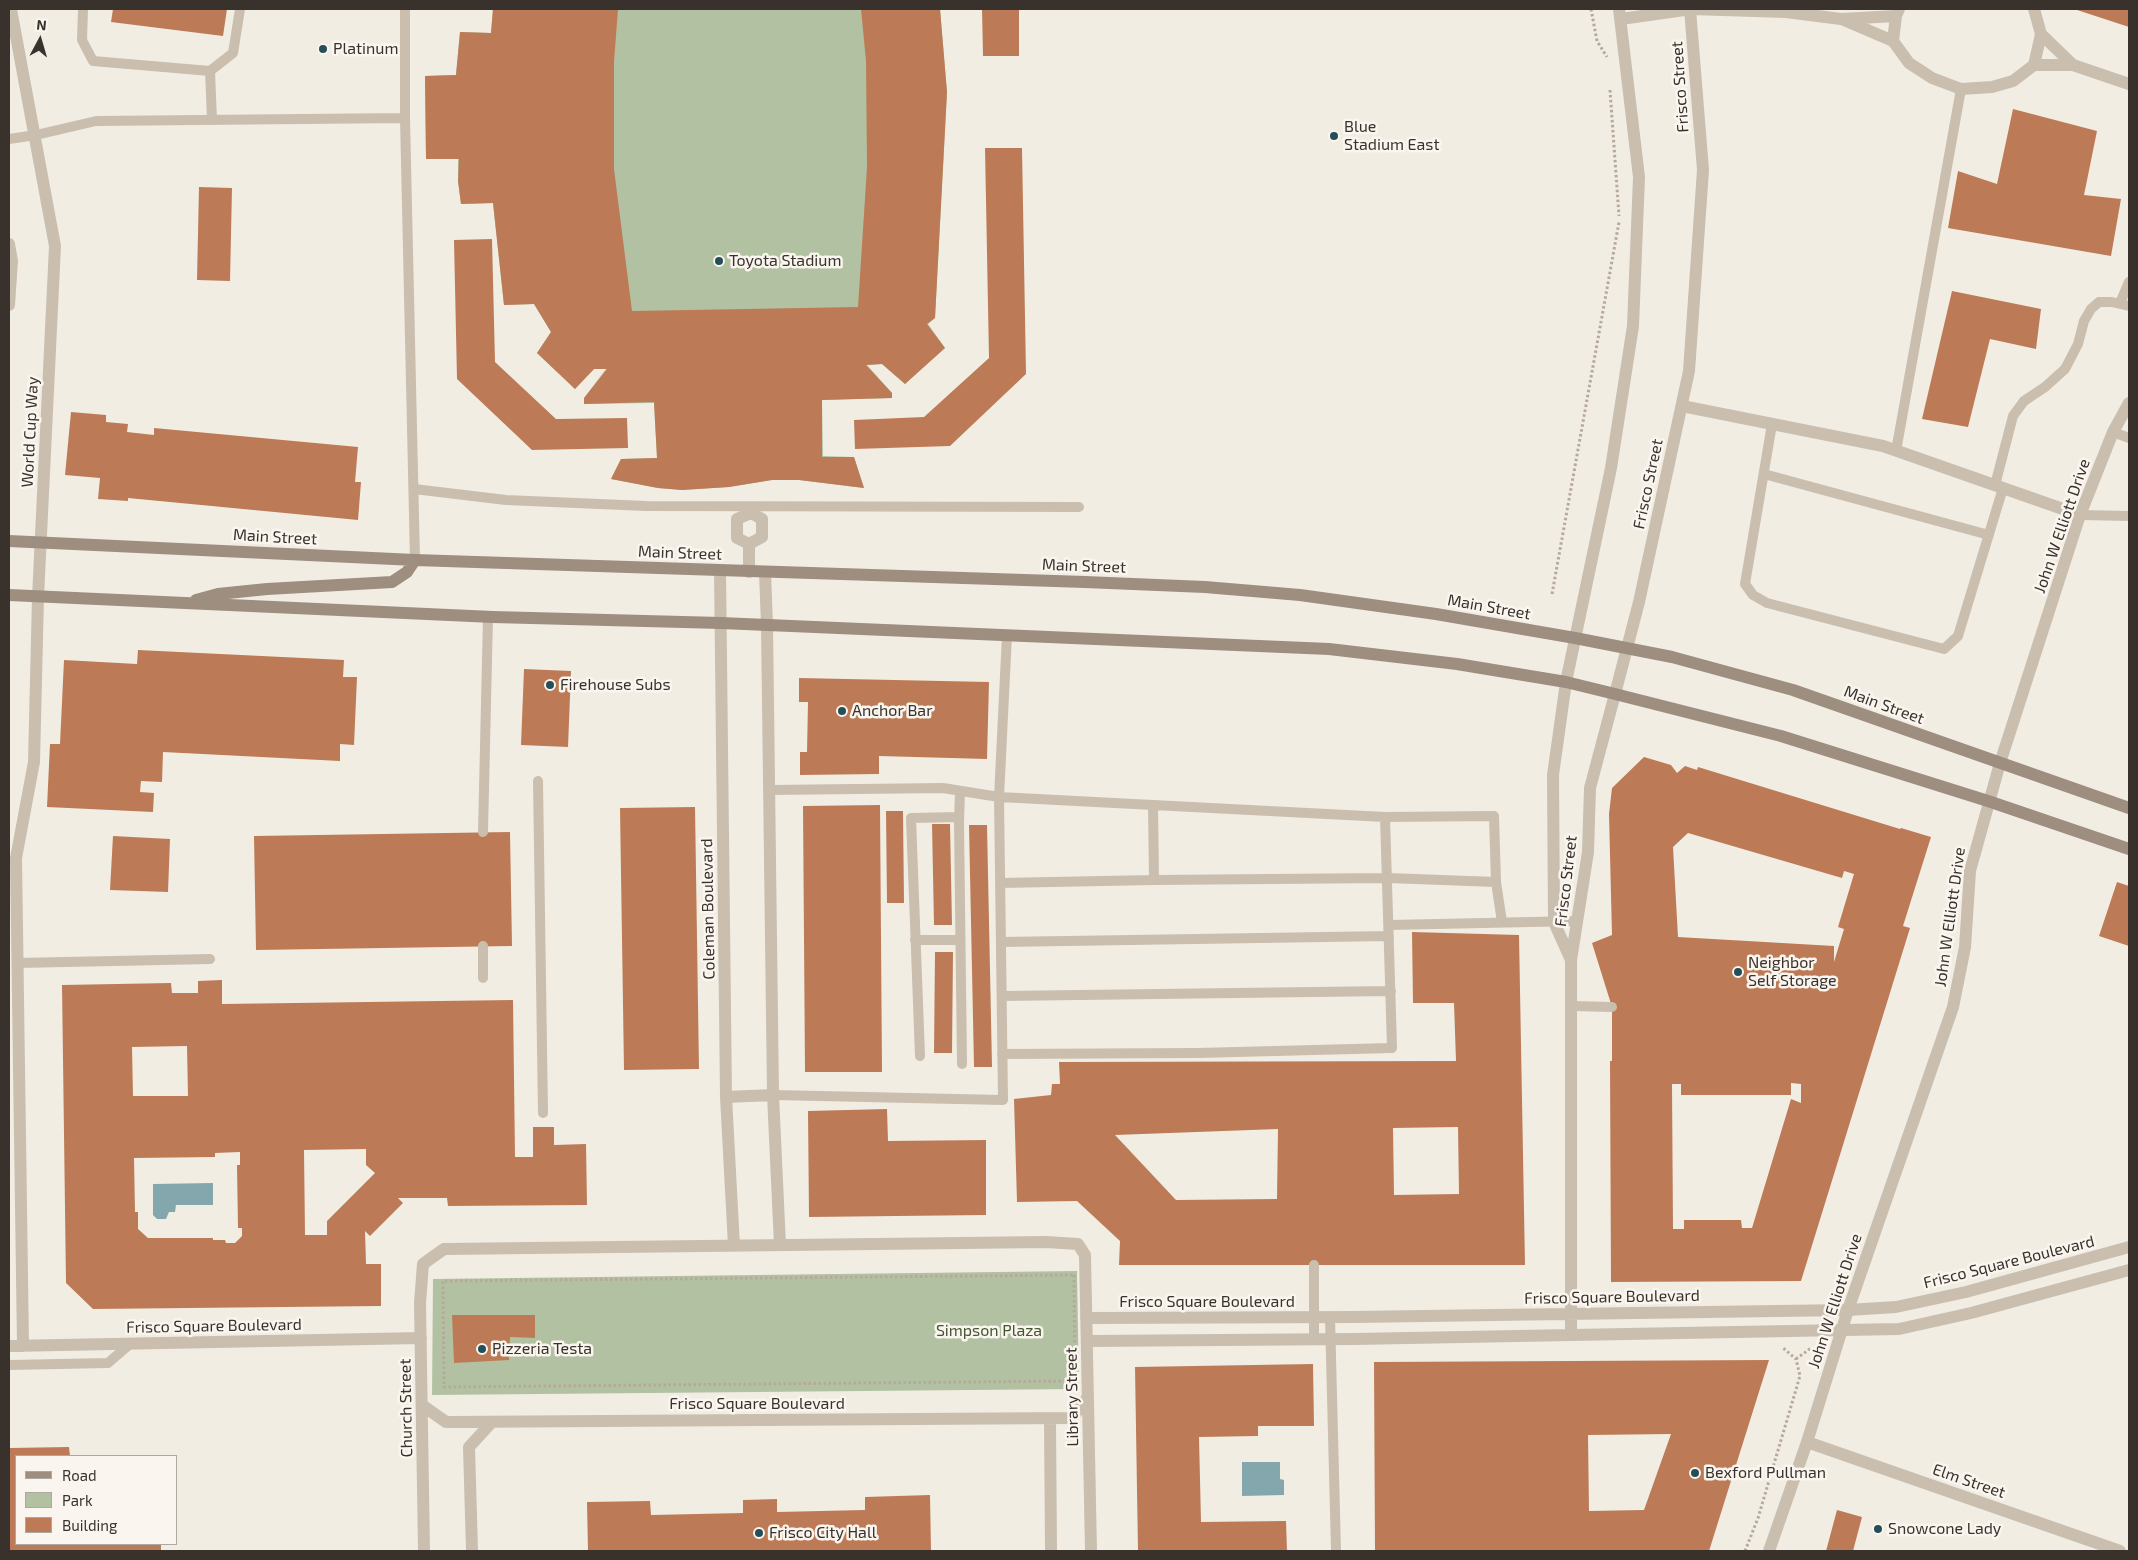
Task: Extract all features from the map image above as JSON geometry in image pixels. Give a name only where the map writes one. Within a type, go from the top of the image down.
[{"type":"main road","name":"Main Street","points":[[9,541],[415,560],[1205,587],[1300,595],[1436,614],[1627,647],[1793,690],[2129,808]]},
{"type":"main road","points":[[182,603],[218,594],[267,589],[392,582],[407,572],[415,560]]},
{"type":"main road","points":[[9,595],[488,617],[722,623],[1328,649],[1457,664],[1566,682],[1781,736],[1988,801],[2129,849]]},
{"type":"street","name":"World Cup Way","points":[[10,9],[36,135],[55,246],[38,597],[34,762],[16,858],[17,963],[13,1013],[23,1346]]},
{"type":"street","points":[[1620,14],[1690,9],[1786,12],[1841,19],[1897,12],[1893,41]]},
{"type":"street","name":"Frisco Street","points":[[1571,1335],[1571,960],[1588,852],[1590,788],[1639,602],[1690,371],[1703,170],[1690,9]]},
{"type":"street","points":[[1841,19],[1893,41],[1909,63],[1932,78],[1961,88],[1992,87],[2013,81],[2034,64],[2041,34],[2034,9]]},
{"type":"street","name":"Frisco Street","points":[[1571,960],[1554,922],[1553,775],[1566,682],[1611,468],[1633,326],[1639,177],[1620,14]]},
{"type":"street","points":[[2041,34],[2074,65]]},
{"type":"street","points":[[2034,64],[2074,65],[2129,84]]},
{"type":"street","points":[[9,244],[12,261],[9,305]]},
{"type":"street","name":"John W Elliott Drive","points":[[1769,1551],[1807,1442],[1848,1310],[1953,1007],[1965,947],[1970,871],[1988,801],[2080,515],[2113,432],[2129,403]]},
{"type":"street","points":[[1682,406],[1883,446],[2080,515]]},
{"type":"street","points":[[751,510],[762,519],[762,537],[749,544],[737,538],[737,519],[751,510]]},
{"type":"street","points":[[749,544],[749,572]]},
{"type":"street","name":"Coleman Boulevard","points":[[720,571],[726,1097],[734,1246]]},
{"type":"street","points":[[734,1246],[780,1245],[773,1096],[765,572]]},
{"type":"street","name":"World Cup Way","points":[[9,838],[16,858]]},
{"type":"street","points":[[726,1097],[773,1096]]},
{"type":"street","name":"Library Street","points":[[780,1245],[1046,1242],[1078,1244],[1085,1255],[1091,1551]]},
{"type":"street","name":"Church Street","points":[[424,1551],[420,1303],[423,1264],[444,1249],[734,1246]]},
{"type":"street","name":"Frisco Square Boulevard","points":[[1086,1318],[1330,1318],[1848,1310],[1896,1307],[2072,1264],[2129,1247]]},
{"type":"street","points":[[1087,1341],[1332,1340],[1899,1329],[1981,1310],[2129,1270]]},
{"type":"street","name":"Frisco Square Boulevard","points":[[9,1346],[421,1338]]},
{"type":"street","name":"Frisco Square Boulevard","points":[[422,1405],[446,1422],[1072,1418],[1088,1397]]},
{"type":"street","name":"Library Street","points":[[1050,1418],[1051,1551]]},
{"type":"street","points":[[472,1551],[469,1447],[492,1422]]},
{"type":"street","name":"Elm Street","points":[[1807,1442],[2120,1551]]},
{"type":"lane","points":[[83,9],[82,40],[93,61],[210,71],[233,53],[240,9]]},
{"type":"lane","points":[[405,9],[405,118],[415,560]]},
{"type":"lane","points":[[210,71],[212,120]]},
{"type":"lane","points":[[1896,450],[1961,88]]},
{"type":"lane","points":[[9,139],[36,135],[87,122],[405,118]]},
{"type":"lane","points":[[1772,424],[1745,584],[1753,595],[1768,603],[1944,649],[1958,636],[1989,536],[2012,416],[2024,401],[2045,387],[2065,369],[2078,344],[2084,321],[2091,309],[2099,302],[2125,305],[2129,282]]},
{"type":"lane","points":[[2113,432],[2129,438]]},
{"type":"lane","points":[[1764,474],[1989,536]]},
{"type":"lane","points":[[414,489],[506,500],[751,510],[1079,507]]},
{"type":"lane","points":[[2080,515],[2129,516]]},
{"type":"lane","points":[[483,832],[488,617]]},
{"type":"lane","points":[[773,1096],[1003,1100],[1000,797],[1007,635]]},
{"type":"lane","points":[[538,781],[543,1113]]},
{"type":"lane","points":[[769,790],[944,788],[1000,797],[1385,817],[1494,816],[1496,882],[1502,922]]},
{"type":"lane","points":[[960,791],[962,1064]]},
{"type":"lane","points":[[1153,805],[1154,880]]},
{"type":"lane","points":[[920,1056],[912,818],[959,817]]},
{"type":"lane","points":[[1002,1054],[1197,1053],[1392,1048],[1385,817]]},
{"type":"lane","points":[[1000,883],[1388,878],[1496,882]]},
{"type":"lane","points":[[1001,942],[1389,930],[1502,922],[1578,921]]},
{"type":"lane","points":[[916,940],[960,940]]},
{"type":"lane","points":[[483,946],[483,978]]},
{"type":"lane","points":[[17,963],[210,959]]},
{"type":"lane","points":[[1002,996],[1391,991]]},
{"type":"lane","points":[[1571,1006],[1612,1006]]},
{"type":"lane","points":[[1314,1265],[1314,1339]]},
{"type":"lane","points":[[1330,1318],[1336,1551]]},
{"type":"lane","points":[[9,1365],[108,1363],[130,1344]]},
{"type":"path","points":[[1591,9],[1597,41],[1607,55],[1608,63]]},
{"type":"path","points":[[1552,594],[1620,220],[1610,81]]},
{"type":"path","points":[[1074,1275],[1075,1381],[444,1387],[443,1281],[1074,1275]]},
{"type":"path","points":[[1745,1551],[1758,1518],[1800,1376],[1796,1359],[1782,1348]]},
{"type":"path","points":[[1796,1359],[1811,1348]]},
{"type":"green space","name":"Toyota Stadium","points":[[493,9],[940,9],[947,92],[935,318],[928,324],[945,348],[905,384],[882,364],[867,365],[892,393],[892,398],[822,400],[823,456],[854,457],[864,488],[799,480],[772,480],[729,487],[682,490],[658,488],[611,479],[621,459],[657,458],[654,403],[584,404],[584,398],[606,369],[594,369],[575,389],[537,353],[551,332],[534,304],[504,305],[493,203],[461,204],[458,159],[426,159],[425,76],[456,75],[460,32],[491,33]]},
{"type":"green space","name":"Simpson Plaza","points":[[1077,1271],[1079,1389],[432,1395],[433,1279]]},
{"type":"water","points":[[213,1183],[213,1205],[176,1205],[175,1212],[169,1212],[166,1219],[157,1219],[153,1215],[153,1184]]},
{"type":"water","points":[[1242,1462],[1280,1462],[1280,1479],[1284,1480],[1284,1495],[1242,1496]]},
{"type":"building","points":[[113,9],[227,9],[223,36],[111,22]]},
{"type":"building","name":"Toyota Stadium","points":[[493,9],[618,9],[614,62],[614,169],[632,311],[858,307],[867,167],[866,61],[861,9],[940,9],[947,92],[935,318],[927,324],[945,348],[905,384],[882,364],[866,365],[892,393],[892,398],[822,400],[822,457],[854,457],[864,488],[799,480],[772,480],[729,487],[682,490],[658,488],[611,479],[621,459],[657,458],[654,402],[584,404],[584,398],[607,369],[594,369],[575,389],[537,353],[551,332],[534,304],[504,305],[493,203],[461,204],[458,181],[459,159],[426,159],[425,76],[456,75],[460,32],[491,33]]},
{"type":"building","points":[[982,9],[1019,9],[1019,56],[983,56]]},
{"type":"building","points":[[2074,9],[2129,9],[2129,27]]},
{"type":"building","points":[[2013,109],[2097,131],[2084,195],[2121,199],[2111,256],[1948,228],[1958,171],[1997,184]]},
{"type":"building","points":[[985,148],[1022,148],[1026,374],[950,446],[855,449],[854,420],[924,417],[989,358]]},
{"type":"building","points":[[199,187],[232,188],[230,281],[197,280]]},
{"type":"building","points":[[492,239],[495,362],[556,419],[627,418],[628,448],[532,450],[457,379],[454,240]]},
{"type":"building","points":[[1952,291],[2041,309],[2036,349],[1990,339],[1968,427],[1922,419]]},
{"type":"building","points":[[71,412],[106,415],[106,422],[128,424],[127,432],[154,435],[154,428],[358,447],[355,482],[361,482],[358,520],[128,498],[128,501],[98,499],[100,478],[65,475]]},
{"type":"building","points":[[138,650],[344,660],[343,677],[357,677],[354,745],[340,744],[340,761],[163,752],[162,782],[141,781],[140,792],[154,793],[153,812],[47,807],[50,744],[60,744],[64,660],[137,664]]},
{"type":"building","points":[[524,669],[571,671],[568,747],[521,745]]},
{"type":"building","points":[[799,678],[989,682],[987,759],[879,756],[879,774],[800,775],[800,752],[807,752],[808,702],[799,702]]},
{"type":"building","points":[[1644,757],[1671,765],[1677,773],[1685,766],[1697,770],[1698,767],[1931,837],[1903,926],[1910,928],[1801,1281],[1611,1282],[1610,1061],[1612,1061],[1612,1007],[1592,943],[1612,935],[1609,814],[1612,788]],"holes":[[[1688,833],[1842,878],[1844,871],[1854,874],[1838,927],[1844,929],[1834,962],[1834,946],[1678,937],[1673,847]],[[1791,1083],[1801,1084],[1801,1103],[1791,1099],[1752,1228],[1742,1228],[1741,1220],[1684,1220],[1684,1229],[1673,1229],[1672,1084],[1681,1084],[1681,1095],[1791,1095]]]},
{"type":"building","points":[[880,805],[882,1072],[805,1072],[803,806]]},
{"type":"building","points":[[695,807],[699,1069],[624,1070],[620,808]]},
{"type":"building","points":[[886,811],[903,811],[904,903],[887,903]]},
{"type":"building","points":[[932,824],[950,824],[952,925],[934,925]]},
{"type":"building","points":[[969,825],[987,825],[992,1067],[974,1067]]},
{"type":"building","points":[[510,832],[512,946],[256,950],[254,836]]},
{"type":"building","points":[[113,836],[170,839],[168,892],[110,890]]},
{"type":"building","points":[[2117,882],[2129,886],[2129,946],[2099,936]]},
{"type":"building","points":[[1412,932],[1519,935],[1525,1265],[1119,1265],[1120,1241],[1077,1201],[1017,1202],[1014,1099],[1051,1095],[1052,1084],[1060,1084],[1059,1062],[1456,1061],[1454,1003],[1413,1003]],"holes":[[[1458,1127],[1459,1194],[1394,1195],[1393,1128]],[[1278,1129],[1277,1199],[1176,1200],[1115,1135]]]},
{"type":"building","points":[[935,952],[953,952],[952,1053],[934,1053]]},
{"type":"building","points":[[222,980],[222,1004],[513,1000],[515,1157],[533,1157],[533,1127],[554,1127],[554,1145],[586,1144],[587,1205],[448,1206],[447,1198],[398,1198],[403,1203],[370,1236],[365,1231],[366,1264],[381,1264],[381,1306],[93,1309],[66,1283],[62,985],[171,983],[172,993],[198,993],[198,981]],"holes":[[[187,1046],[188,1096],[133,1096],[132,1047]],[[366,1149],[366,1165],[375,1173],[327,1221],[327,1235],[305,1235],[304,1150]],[[240,1152],[240,1165],[237,1165],[238,1228],[242,1228],[242,1236],[235,1243],[226,1243],[225,1240],[213,1240],[213,1238],[148,1238],[138,1229],[138,1212],[135,1212],[134,1158],[215,1157],[215,1153]]]},
{"type":"building","points":[[887,1109],[888,1141],[986,1140],[986,1215],[809,1217],[808,1111]]},
{"type":"building","name":"Pizzeria Testa","points":[[452,1315],[535,1315],[535,1338],[510,1337],[509,1360],[454,1363]]},
{"type":"building","name":"Bexford Pullman","points":[[1769,1360],[1709,1551],[1375,1551],[1374,1362]],"holes":[[[1671,1434],[1644,1510],[1589,1511],[1588,1435]]]},
{"type":"building","points":[[1313,1364],[1314,1426],[1258,1426],[1258,1436],[1199,1437],[1201,1522],[1286,1521],[1287,1551],[1138,1551],[1135,1367]]},
{"type":"building","points":[[69,1447],[70,1455],[15,1455],[15,1545],[161,1545],[161,1551],[9,1551],[9,1448]]},
{"type":"building","name":"Frisco City Hall","points":[[930,1495],[931,1551],[588,1551],[587,1502],[650,1501],[651,1515],[743,1513],[743,1500],[777,1499],[777,1512],[865,1510],[865,1497]]},
{"type":"building","points":[[1837,1510],[1862,1517],[1853,1551],[1826,1551]]},
{"type":"place","name":"Platinum","points":[[323,49]]},
{"type":"place","name":"Blue Stadium East","points":[[1334,136]]},
{"type":"place","name":"Toyota Stadium","points":[[719,261]]},
{"type":"place","name":"Firehouse Subs","points":[[550,685]]},
{"type":"place","name":"Anchor Bar","points":[[842,711]]},
{"type":"place","name":"Neighbor Self Storage","points":[[1738,972]]},
{"type":"place","name":"Pizzeria Testa","points":[[482,1349]]},
{"type":"place","name":"Bexford Pullman","points":[[1695,1473]]},
{"type":"place","name":"Snowcone Lady","points":[[1878,1529]]},
{"type":"place","name":"Frisco City Hall","points":[[759,1533]]}]
